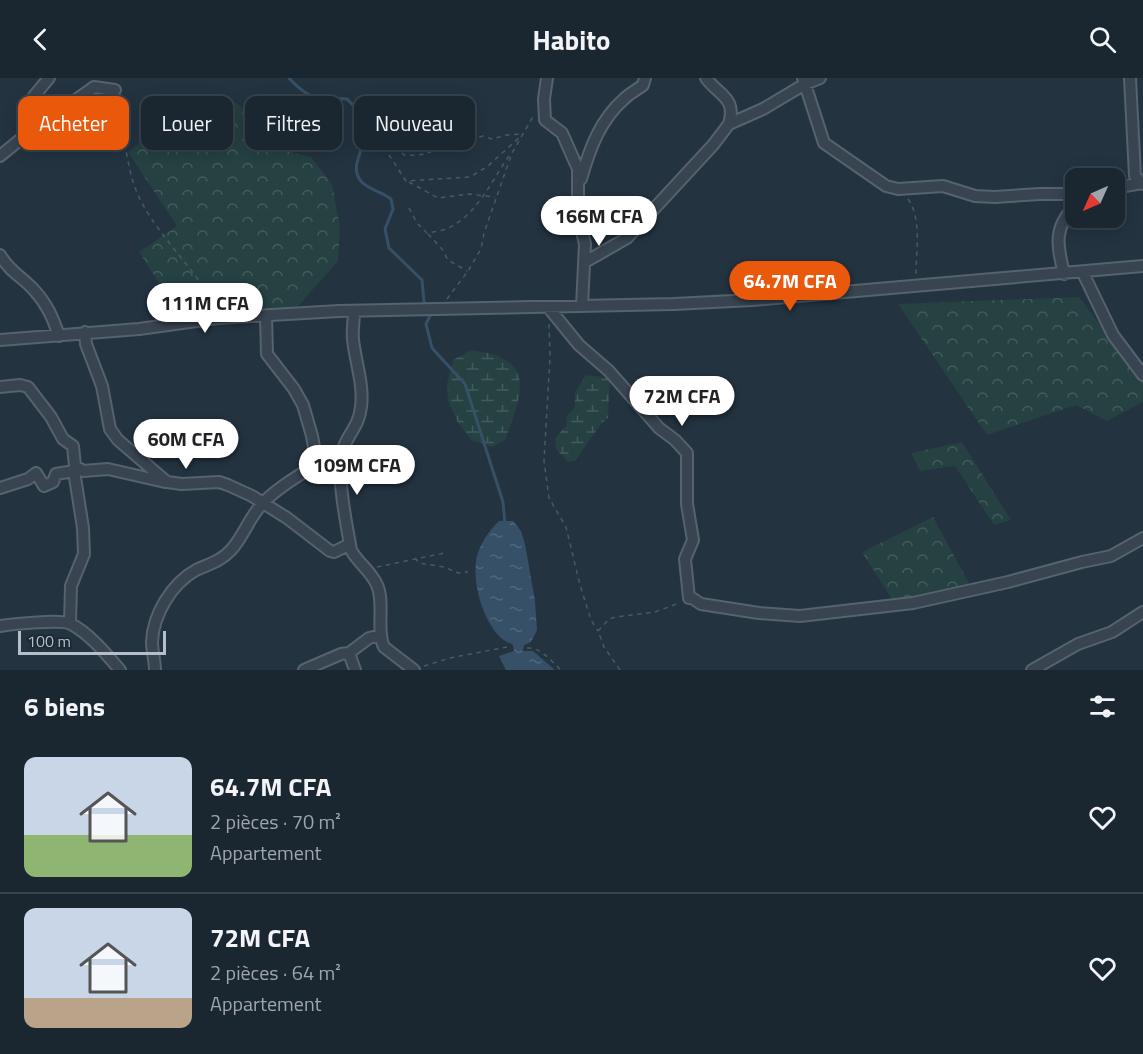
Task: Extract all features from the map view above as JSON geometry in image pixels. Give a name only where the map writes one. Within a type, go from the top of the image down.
[{"type":"street","points":[[34,96],[49,78]]},
{"type":"street","points":[[547,78],[544,99],[545,120],[562,133],[575,159],[579,188],[578,216],[585,244],[582,306]]},
{"type":"street","points":[[579,188],[597,133],[613,109],[630,93],[643,85],[645,78]]},
{"type":"street","points":[[585,262],[627,238],[713,146],[729,124],[731,110],[725,96],[706,78]]},
{"type":"street","points":[[729,124],[763,109],[804,81],[820,78]]},
{"type":"street","points":[[1130,78],[1135,176],[1143,183]]},
{"type":"street","points":[[804,81],[824,143],[886,186],[898,189],[943,186],[975,196],[995,197],[1065,194]]},
{"type":"street","points":[[81,96],[94,87],[115,90]]},
{"type":"street","points":[[0,156],[18,141]]},
{"type":"street","points":[[1125,186],[1143,183]]},
{"type":"street","points":[[1064,274],[1058,249],[1065,215]]},
{"type":"street","points":[[0,255],[7,268],[32,288],[45,303],[59,336]]},
{"type":"street","points":[[0,340],[139,329],[218,318],[434,308],[548,307],[752,300],[1143,266]]},
{"type":"street","points":[[1083,273],[1113,335],[1141,367]]},
{"type":"street","points":[[548,307],[579,345],[609,371],[659,428],[687,453],[687,504],[693,540],[685,559],[688,598],[701,604],[759,613],[800,616],[913,603],[1112,556],[1143,538]]},
{"type":"street","points":[[155,670],[152,643],[156,621],[162,606],[183,579],[215,563],[232,549],[248,522],[263,503],[342,450],[355,430],[361,408],[361,385],[353,336],[354,311]]},
{"type":"street","points":[[266,316],[267,354],[303,405],[318,464]]},
{"type":"street","points":[[85,332],[102,386],[111,432],[167,482]]},
{"type":"street","points":[[0,387],[20,385],[28,387],[51,417],[63,439],[73,446],[84,554],[71,586],[70,623]]},
{"type":"street","points":[[342,450],[343,498],[354,557],[378,586],[381,635],[384,647],[414,670]]},
{"type":"street","points":[[0,488],[28,479],[36,473],[44,486],[53,482],[56,474],[74,469],[83,471],[108,469],[182,484],[219,482],[263,503],[330,551],[334,552],[350,544]]},
{"type":"street","points":[[1032,670],[1078,644],[1112,633],[1143,612]]},
{"type":"street","points":[[0,626],[46,622],[70,623],[92,641],[120,670]]},
{"type":"street","points":[[304,670],[341,654],[349,653],[369,638],[381,635]]},
{"type":"street","points":[[349,653],[355,670]]},
{"type":"path","points":[[115,90],[135,189],[147,212],[192,270],[215,306],[218,318]]},
{"type":"path","points":[[427,233],[447,229],[458,222],[485,196],[544,99]]},
{"type":"path","points":[[475,138],[483,136],[492,139],[524,134]]},
{"type":"path","points":[[406,181],[471,177],[488,166],[524,134]]},
{"type":"path","points":[[386,150],[406,181],[438,198],[469,194],[496,198]]},
{"type":"path","points":[[399,150],[404,155],[417,156],[434,150]]},
{"type":"path","points":[[434,308],[446,300],[481,249],[484,233],[512,153]]},
{"type":"path","points":[[898,189],[912,205],[915,213],[916,287]]},
{"type":"path","points":[[409,208],[417,223],[442,249],[448,260],[468,271]]},
{"type":"path","points":[[548,307],[550,357],[544,461],[549,498],[566,527],[591,620],[604,647],[620,670]]},
{"type":"path","points":[[367,570],[444,553]]},
{"type":"path","points":[[414,558],[419,563],[444,567],[458,573],[468,572]]},
{"type":"path","points":[[598,631],[609,619],[655,612],[688,598]]},
{"type":"path","points":[[414,670],[433,662],[507,647]]},
{"type":"path","points":[[527,648],[542,652],[561,670]]},
{"type":"green space","points":[[233,101],[245,110],[245,150],[290,150],[293,153],[311,157],[332,184],[340,227],[338,261],[289,316],[182,319],[139,252],[177,226],[128,152],[141,142],[141,150],[233,150]]},
{"type":"green space","points":[[1079,297],[1143,382],[1143,402],[1107,421],[1076,405],[987,435],[898,304]]},
{"type":"green space","points":[[471,350],[492,354],[507,361],[516,369],[520,380],[517,407],[505,440],[492,447],[471,440],[458,423],[448,401],[447,384],[453,360]]},
{"type":"green space","points":[[586,375],[610,378],[608,418],[601,424],[575,461],[568,462],[556,449],[555,438],[566,426],[567,416],[575,407],[575,392]]},
{"type":"green space","points":[[962,442],[1011,520],[994,525],[955,466],[920,471],[911,453]]},
{"type":"green space","points":[[933,517],[970,585],[893,601],[862,552]]},
{"type":"water","points":[[499,521],[513,521],[521,531],[525,544],[535,601],[537,630],[531,642],[524,645],[523,651],[533,651],[555,670],[506,670],[499,656],[514,651],[513,645],[501,638],[489,622],[477,588],[476,566],[483,541]]},
{"type":"waterway","points":[[289,78],[309,95],[347,99],[359,112],[365,134],[357,163],[360,180],[391,199],[393,209],[385,229],[389,248],[422,280],[424,302],[430,306]]},
{"type":"waterway","points":[[432,312],[426,324],[432,348],[465,384],[503,502],[505,524]]}]
